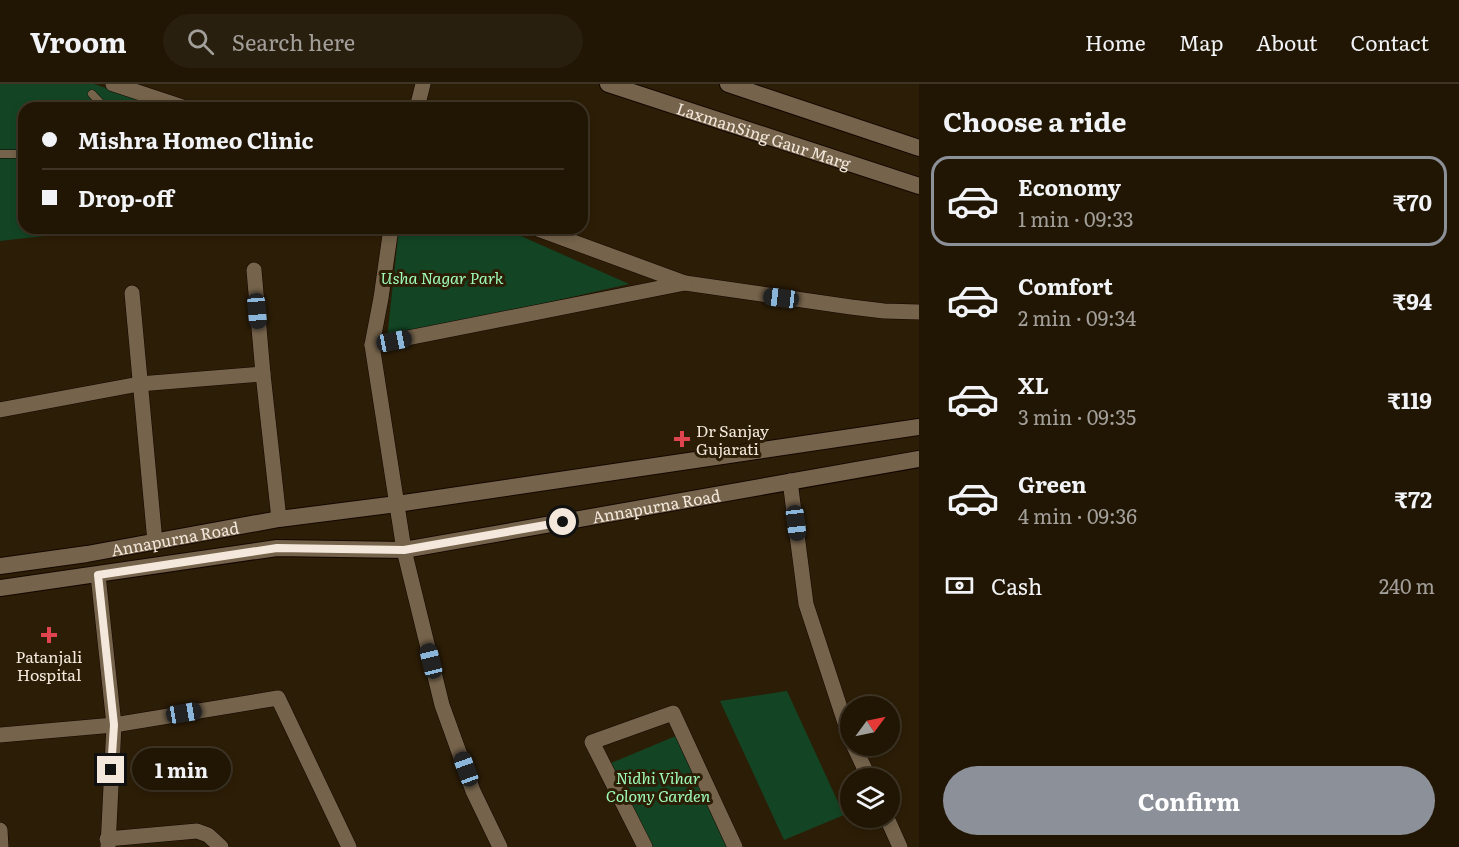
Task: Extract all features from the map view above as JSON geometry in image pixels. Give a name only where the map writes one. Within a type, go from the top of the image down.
[{"type":"main road","name":"LaxmanSing Gaur Marg","points":[[608,84],[919,186]]},
{"type":"main road","points":[[728,84],[919,148]]},
{"type":"main road","name":"Annapurna Road","points":[[0,566],[87,554],[279,519],[397,504],[919,427]]},
{"type":"main road","name":"Annapurna Road","points":[[0,588],[277,548],[404,550],[919,459]]},
{"type":"street","points":[[113,84],[168,102]]},
{"type":"street","points":[[418,102],[423,84]]},
{"type":"street","points":[[390,234],[372,345],[404,550],[442,705],[473,791],[500,847]]},
{"type":"street","points":[[551,234],[686,283],[862,309],[919,312]]},
{"type":"street","points":[[254,270],[262,374],[279,519]]},
{"type":"street","points":[[372,345],[686,283]]},
{"type":"street","points":[[132,293],[155,542]]},
{"type":"street","points":[[0,410],[140,384],[262,374]]},
{"type":"street","points":[[790,481],[806,604],[840,708]]},
{"type":"street","points":[[98,575],[114,725],[108,843],[197,831],[208,835],[221,847]]},
{"type":"street","points":[[0,735],[114,725],[278,698],[349,847]]},
{"type":"street","points":[[645,847],[592,742],[673,713],[735,847]]},
{"type":"street","points":[[891,828],[900,847]]},
{"type":"street","points":[[0,830],[1,847]]},
{"type":"lane","points":[[92,94],[99,102]]},
{"type":"lane","points":[[0,154],[18,154]]},
{"type":"green space","points":[[0,84],[94,84],[146,102],[18,102],[18,234],[61,234],[0,241]]},
{"type":"green space","name":"Usha Nagar Park","points":[[398,234],[516,234],[629,284],[387,339]]},
{"type":"green space","points":[[787,691],[840,806],[840,817],[784,840],[720,701]]},
{"type":"green space","name":"Nidhi Vihar Colony Garden","points":[[678,735],[730,847],[644,847],[604,766]]},
{"type":"place","name":"Dr Sanjay Gujarati","points":[[682,439]]},
{"type":"place","name":"Patanjali Hospital","points":[[49,635]]},
{"type":"route","points":[[111,770],[114,725],[98,575],[277,548],[404,550],[563,522]]}]
